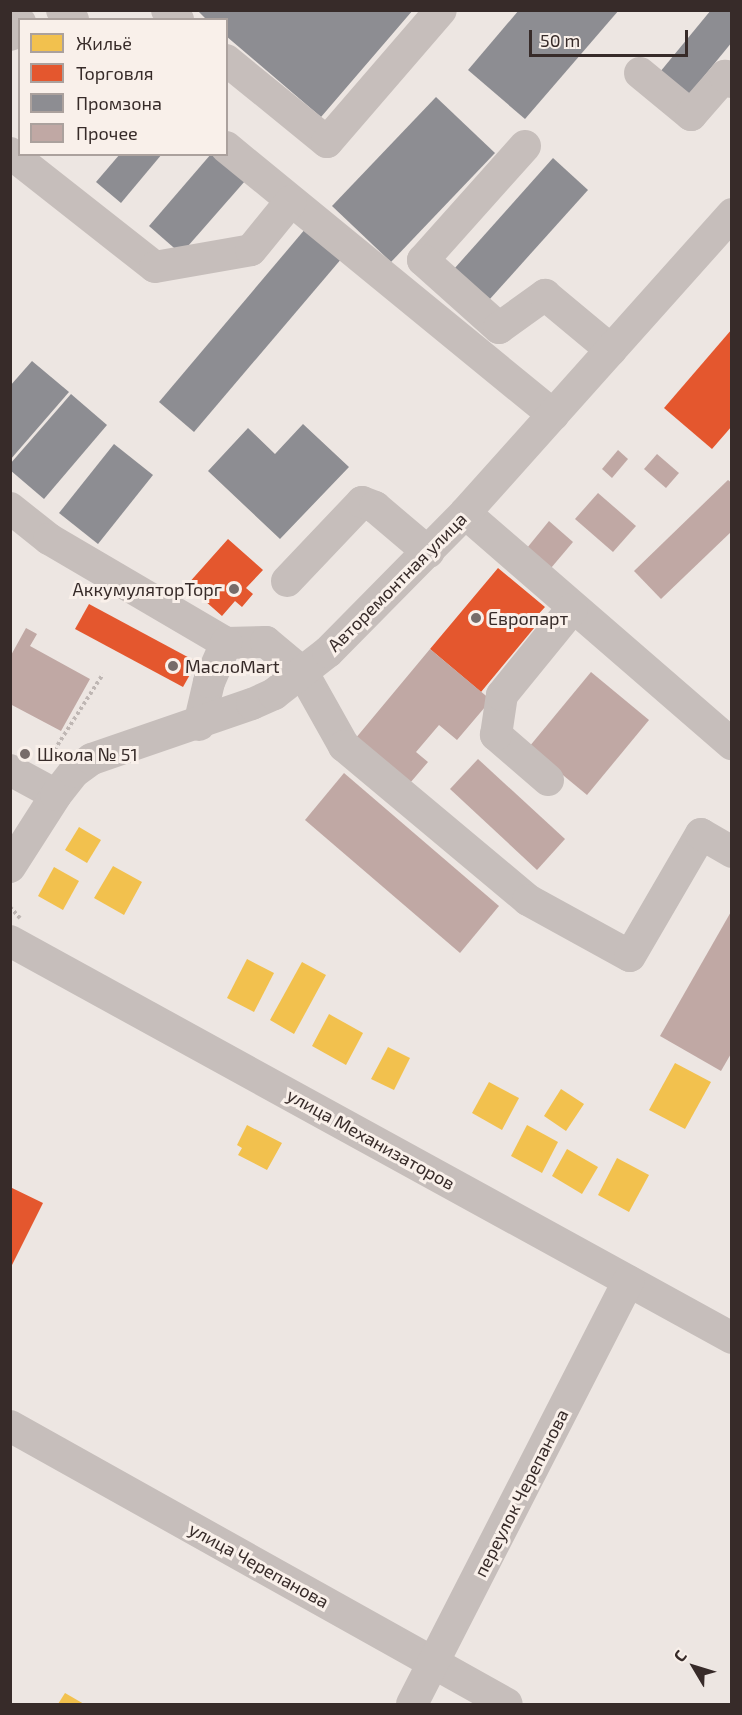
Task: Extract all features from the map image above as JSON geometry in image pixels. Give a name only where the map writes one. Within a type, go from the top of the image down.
[{"type":"street","points":[[228,62],[327,142],[441,10]]},
{"type":"street","points":[[640,73],[691,115],[725,76],[732,82]]},
{"type":"street","points":[[525,146],[423,260],[500,328],[545,295],[611,350]]},
{"type":"street","points":[[228,149],[554,415]]},
{"type":"street","points":[[10,153],[156,267],[251,250],[291,201]]},
{"type":"street","name":"Авторемонтная улица","points":[[10,867],[33,782],[74,772],[92,759],[199,725],[274,694],[303,673],[465,513],[732,214]]},
{"type":"street","points":[[287,581],[362,502],[375,507],[428,552]]},
{"type":"street","points":[[10,508],[49,538],[226,643],[266,642],[303,673],[344,746],[528,900],[630,956],[701,834],[732,852]]},
{"type":"street","points":[[465,513],[572,609],[732,744]]},
{"type":"street","points":[[548,780],[496,735],[502,695],[572,609]]},
{"type":"street","points":[[199,725],[209,682],[226,643]]},
{"type":"street","name":"улица Механизаторов","points":[[10,941],[732,1338]]},
{"type":"street","name":"переулок Черепанова","points":[[412,1704],[435,1664],[628,1281]]},
{"type":"street","name":"улица Черепанова","points":[[10,1426],[507,1704]]},
{"type":"path","points":[[33,782],[103,674]]},
{"type":"building: Жильё","points":[[79,827],[101,840],[87,863],[65,850]]},
{"type":"building: Жильё","points":[[113,866],[142,882],[124,915],[94,898]]},
{"type":"building: Жильё","points":[[54,867],[79,881],[63,910],[38,896]]},
{"type":"building: Жильё","points":[[247,959],[274,973],[254,1012],[227,998]]},
{"type":"building: Жильё","points":[[302,962],[326,975],[294,1034],[270,1020]]},
{"type":"building: Жильё","points":[[329,1014],[363,1033],[346,1065],[312,1046]]},
{"type":"building: Жильё","points":[[388,1047],[410,1058],[394,1090],[371,1079]]},
{"type":"building: Жильё","points":[[675,1063],[711,1082],[685,1129],[649,1110]]},
{"type":"building: Жильё","points":[[489,1082],[519,1098],[502,1130],[472,1113]]},
{"type":"building: Жильё","points":[[561,1089],[584,1104],[566,1131],[544,1116]]},
{"type":"building: Жильё","points":[[247,1125],[282,1143],[267,1170],[238,1155],[242,1148],[237,1145]]},
{"type":"building: Жильё","points":[[527,1125],[558,1142],[542,1173],[511,1156]]},
{"type":"building: Жильё","points":[[567,1149],[598,1167],[582,1194],[552,1176]]},
{"type":"building: Жильё","points":[[617,1158],[649,1175],[629,1212],[598,1195]]},
{"type":"building: Жильё","points":[[65,1693],[84,1704],[58,1704]]},
{"type":"building: Торговля","points":[[732,329],[732,426],[712,449],[664,408]]},
{"type":"building: Торговля","points":[[228,539],[263,570],[246,588],[253,594],[242,607],[235,601],[222,616],[187,585]]},
{"type":"building: Торговля","points":[[498,568],[545,607],[534,619],[539,622],[481,692],[430,649]]},
{"type":"building: Торговля","points":[[89,604],[197,662],[183,687],[75,629]]},
{"type":"building: Торговля","points":[[10,1187],[43,1203],[10,1269]]},
{"type":"building: Промзона","points":[[197,10],[413,10],[321,117],[228,38],[228,18],[205,18]]},
{"type":"building: Промзона","points":[[519,10],[619,10],[525,119],[468,70]]},
{"type":"building: Промзона","points":[[711,10],[732,10],[732,42],[688,96],[660,72]]},
{"type":"building: Промзона","points":[[436,97],[495,153],[391,262],[332,206]]},
{"type":"building: Промзона","points":[[118,156],[160,156],[121,203],[96,182]]},
{"type":"building: Промзона","points":[[209,156],[214,156],[245,181],[181,254],[149,226]]},
{"type":"building: Промзона","points":[[553,158],[588,190],[489,300],[454,269]]},
{"type":"building: Промзона","points":[[306,228],[342,258],[194,432],[159,402]]},
{"type":"building: Промзона","points":[[32,361],[69,392],[10,460],[10,386]]},
{"type":"building: Промзона","points":[[71,394],[107,425],[44,499],[10,470],[10,464]]},
{"type":"building: Промзона","points":[[303,424],[349,467],[280,539],[208,471],[248,428],[275,454]]},
{"type":"building: Промзона","points":[[114,444],[153,475],[98,544],[59,513]]},
{"type":"building: Прочее","points":[[618,450],[628,459],[612,478],[602,469]]},
{"type":"building: Прочее","points":[[657,454],[679,473],[666,488],[644,469]]},
{"type":"building: Прочее","points":[[728,480],[732,483],[732,531],[661,599],[634,571]]},
{"type":"building: Прочее","points":[[598,493],[636,526],[613,552],[575,519]]},
{"type":"building: Прочее","points":[[549,521],[573,542],[551,568],[527,548]]},
{"type":"building: Прочее","points":[[26,628],[37,634],[30,646],[90,679],[61,731],[10,704],[10,657]]},
{"type":"building: Прочее","points":[[430,649],[491,700],[457,740],[439,725],[416,752],[428,762],[404,790],[350,745]]},
{"type":"building: Прочее","points":[[591,672],[649,720],[587,795],[529,747]]},
{"type":"building: Прочее","points":[[478,759],[565,839],[537,870],[450,789]]},
{"type":"building: Прочее","points":[[344,773],[499,906],[460,953],[305,820]]},
{"type":"building: Прочее","points":[[732,910],[732,1052],[721,1071],[660,1036]]},
{"type":"place","name":"АккумуляторТорг","points":[[234,589]]},
{"type":"place","name":"Европарт","points":[[476,618]]},
{"type":"place","name":"МаслоMart","points":[[173,666]]},
{"type":"place","name":"Школа № 51","points":[[25,754]]}]
